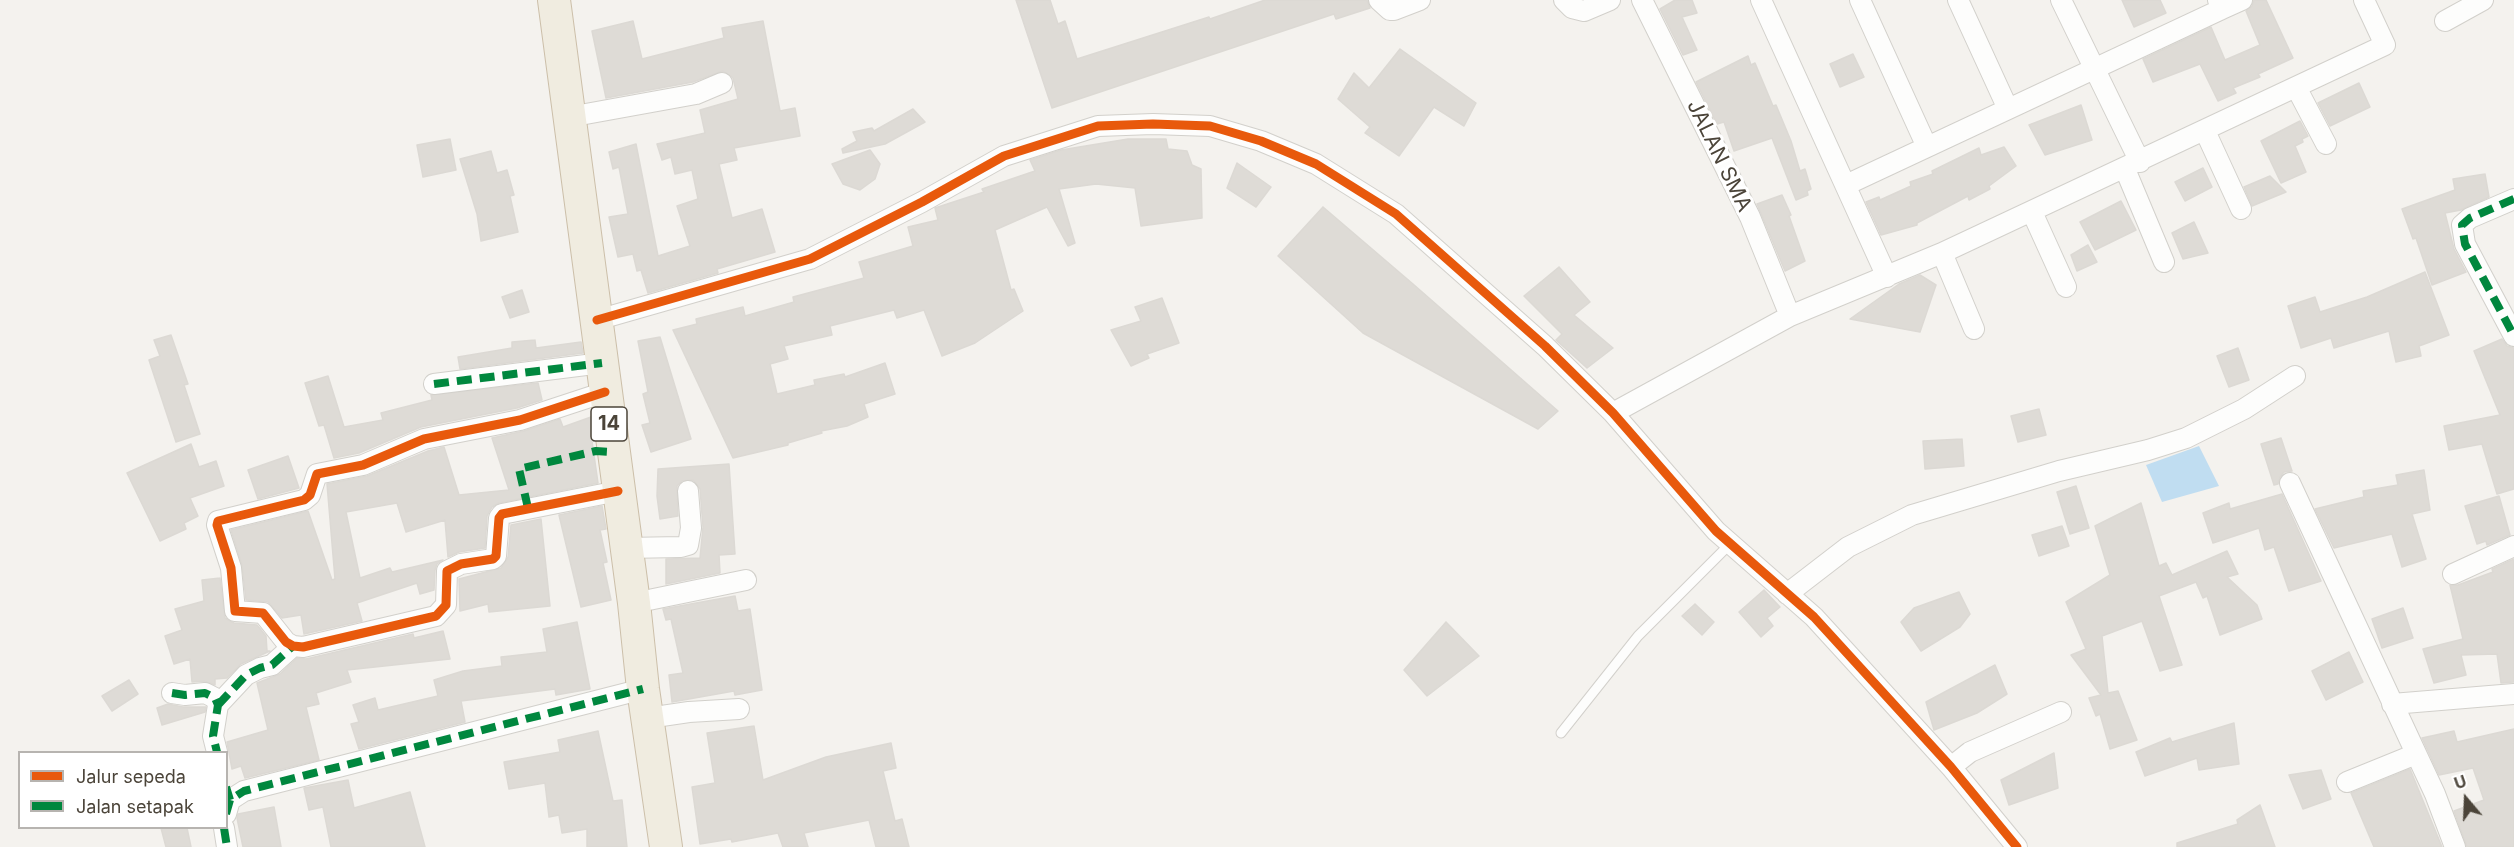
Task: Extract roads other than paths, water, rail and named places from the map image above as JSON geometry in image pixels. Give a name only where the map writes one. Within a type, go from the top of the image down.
[{"type":"highway","name":"14","points":[[554,0],[634,603],[645,703],[666,847]]},
{"type":"street","points":[[1379,0],[1390,10],[1394,10],[1420,0]]},
{"type":"street","points":[[1564,0],[1572,8],[1584,11],[1610,0]]},
{"type":"street","name":"JALAN SMA","points":[[1642,0],[1750,217],[1790,316]]},
{"type":"street","points":[[1761,0],[1887,277]]},
{"type":"street","points":[[1860,0],[1927,147]]},
{"type":"street","points":[[1958,0],[2008,109]]},
{"type":"street","points":[[2061,0],[2093,69],[2132,165],[2164,262]]},
{"type":"street","points":[[1846,185],[2093,69],[2220,4],[2242,0]]},
{"type":"street","points":[[1613,413],[1790,316],[1942,253],[2385,45],[2364,0]]},
{"type":"street","points":[[2445,21],[2483,0]]},
{"type":"street","points":[[569,117],[696,94],[722,83]]},
{"type":"street","points":[[2296,87],[2326,144]]},
{"type":"street","points":[[597,320],[810,259],[922,202],[1004,156],[1098,126],[1153,124],[1210,126],[1261,141],[1316,164],[1396,214],[1545,346],[1613,413],[1716,531],[1814,617],[1951,767],[2017,847]]},
{"type":"street","points":[[2205,131],[2241,208]]},
{"type":"street","points":[[2514,199],[2470,218],[2462,225],[2465,244],[2514,336]]},
{"type":"street","points":[[2032,212],[2066,287]]},
{"type":"street","points":[[1942,253],[1974,329]]},
{"type":"street","points":[[1788,594],[1848,547],[1912,515],[2059,471],[2148,450],[2186,438],[2244,409],[2295,376]]},
{"type":"street","points":[[434,384],[603,378]]},
{"type":"street","points":[[603,378],[520,420],[424,439],[363,465],[317,474],[310,495],[304,500],[218,521],[220,535],[231,568],[235,611],[263,613],[286,642],[293,646],[303,647],[436,616],[446,605],[447,571],[461,564],[496,556],[499,518],[502,514],[618,491]]},
{"type":"street","points":[[2290,483],[2435,794],[2455,847]]},
{"type":"street","points":[[626,548],[688,545],[691,528],[688,491]]},
{"type":"street","points":[[2453,574],[2514,546]]},
{"type":"street","points":[[634,603],[746,580]]},
{"type":"street","points":[[217,751],[213,736],[218,705],[246,675],[272,665],[293,646]]},
{"type":"street","points":[[172,693],[185,695],[205,693],[213,696],[218,705]]},
{"type":"street","points":[[2392,704],[2514,694]]},
{"type":"street","points":[[228,800],[244,791],[266,785],[645,703],[689,712],[739,709]]},
{"type":"street","points":[[1951,767],[1970,752],[2061,712]]},
{"type":"street","points":[[2347,782],[2416,754]]},
{"type":"street","points":[[224,829],[227,847]]},
{"type":"lane","points":[[1561,733],[1638,636],[1730,544]]},
{"type":"water","points":[[2199,446],[2219,486],[2162,502],[2146,465]]}]
